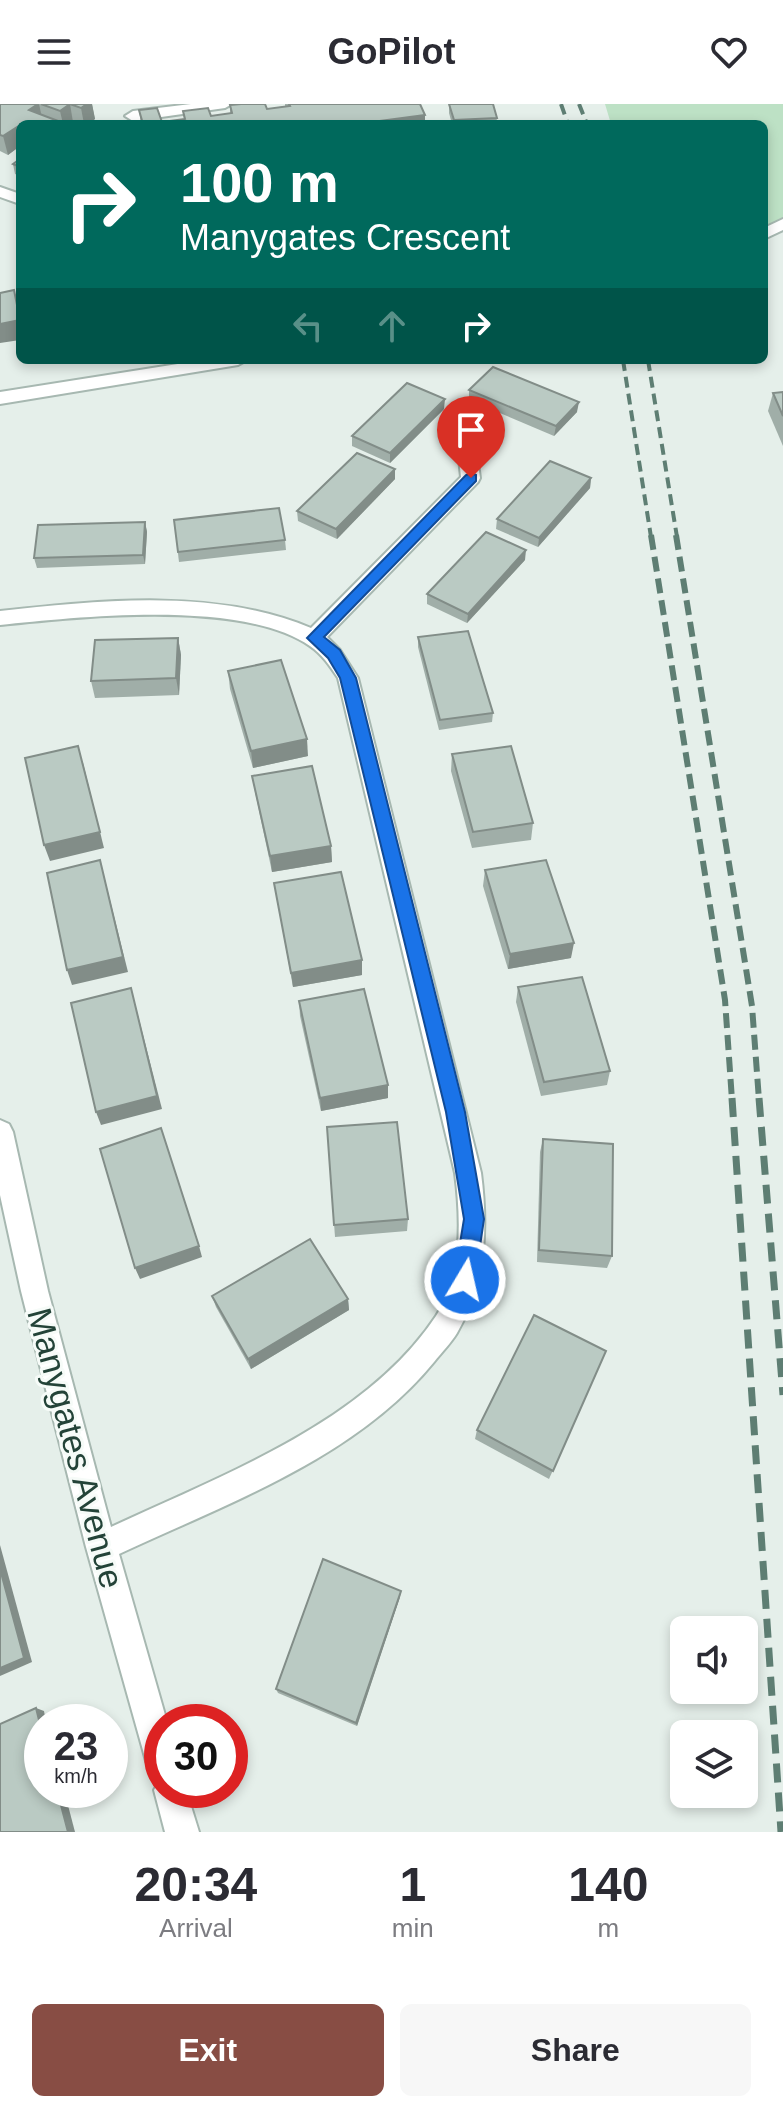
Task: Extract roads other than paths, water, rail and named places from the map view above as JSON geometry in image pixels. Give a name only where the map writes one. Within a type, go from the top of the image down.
[{"type":"street","points":[[128,120],[149,104]]},
{"type":"street","points":[[128,120],[225,104]]},
{"type":"street","points":[[0,398],[213,364]]},
{"type":"street","points":[[314,638],[471,478],[467,449]]},
{"type":"street","points":[[0,618],[120,610],[233,612],[277,620],[314,638],[334,654],[348,678],[456,1112],[474,1219],[465,1280],[447,1324],[410,1369],[352,1419],[274,1466],[101,1547]]},
{"type":"street","name":"Manygates Avenue","points":[[0,1132],[22,1244],[101,1547],[146,1704]]},
{"type":"street","points":[[175,1808],[182,1832]]},
{"type":"railway","points":[[561,104],[567,120]]},
{"type":"railway","points":[[579,104],[585,120]]},
{"type":"railway","points":[[624,364],[651,537]]},
{"type":"railway","points":[[649,364],[677,537]]},
{"type":"railway","points":[[651,535],[725,1000],[732,1100]]},
{"type":"railway","points":[[676,535],[752,1006],[759,1100]]},
{"type":"railway","points":[[732,1098],[781,1832]]},
{"type":"railway","points":[[759,1098],[783,1395]]}]
